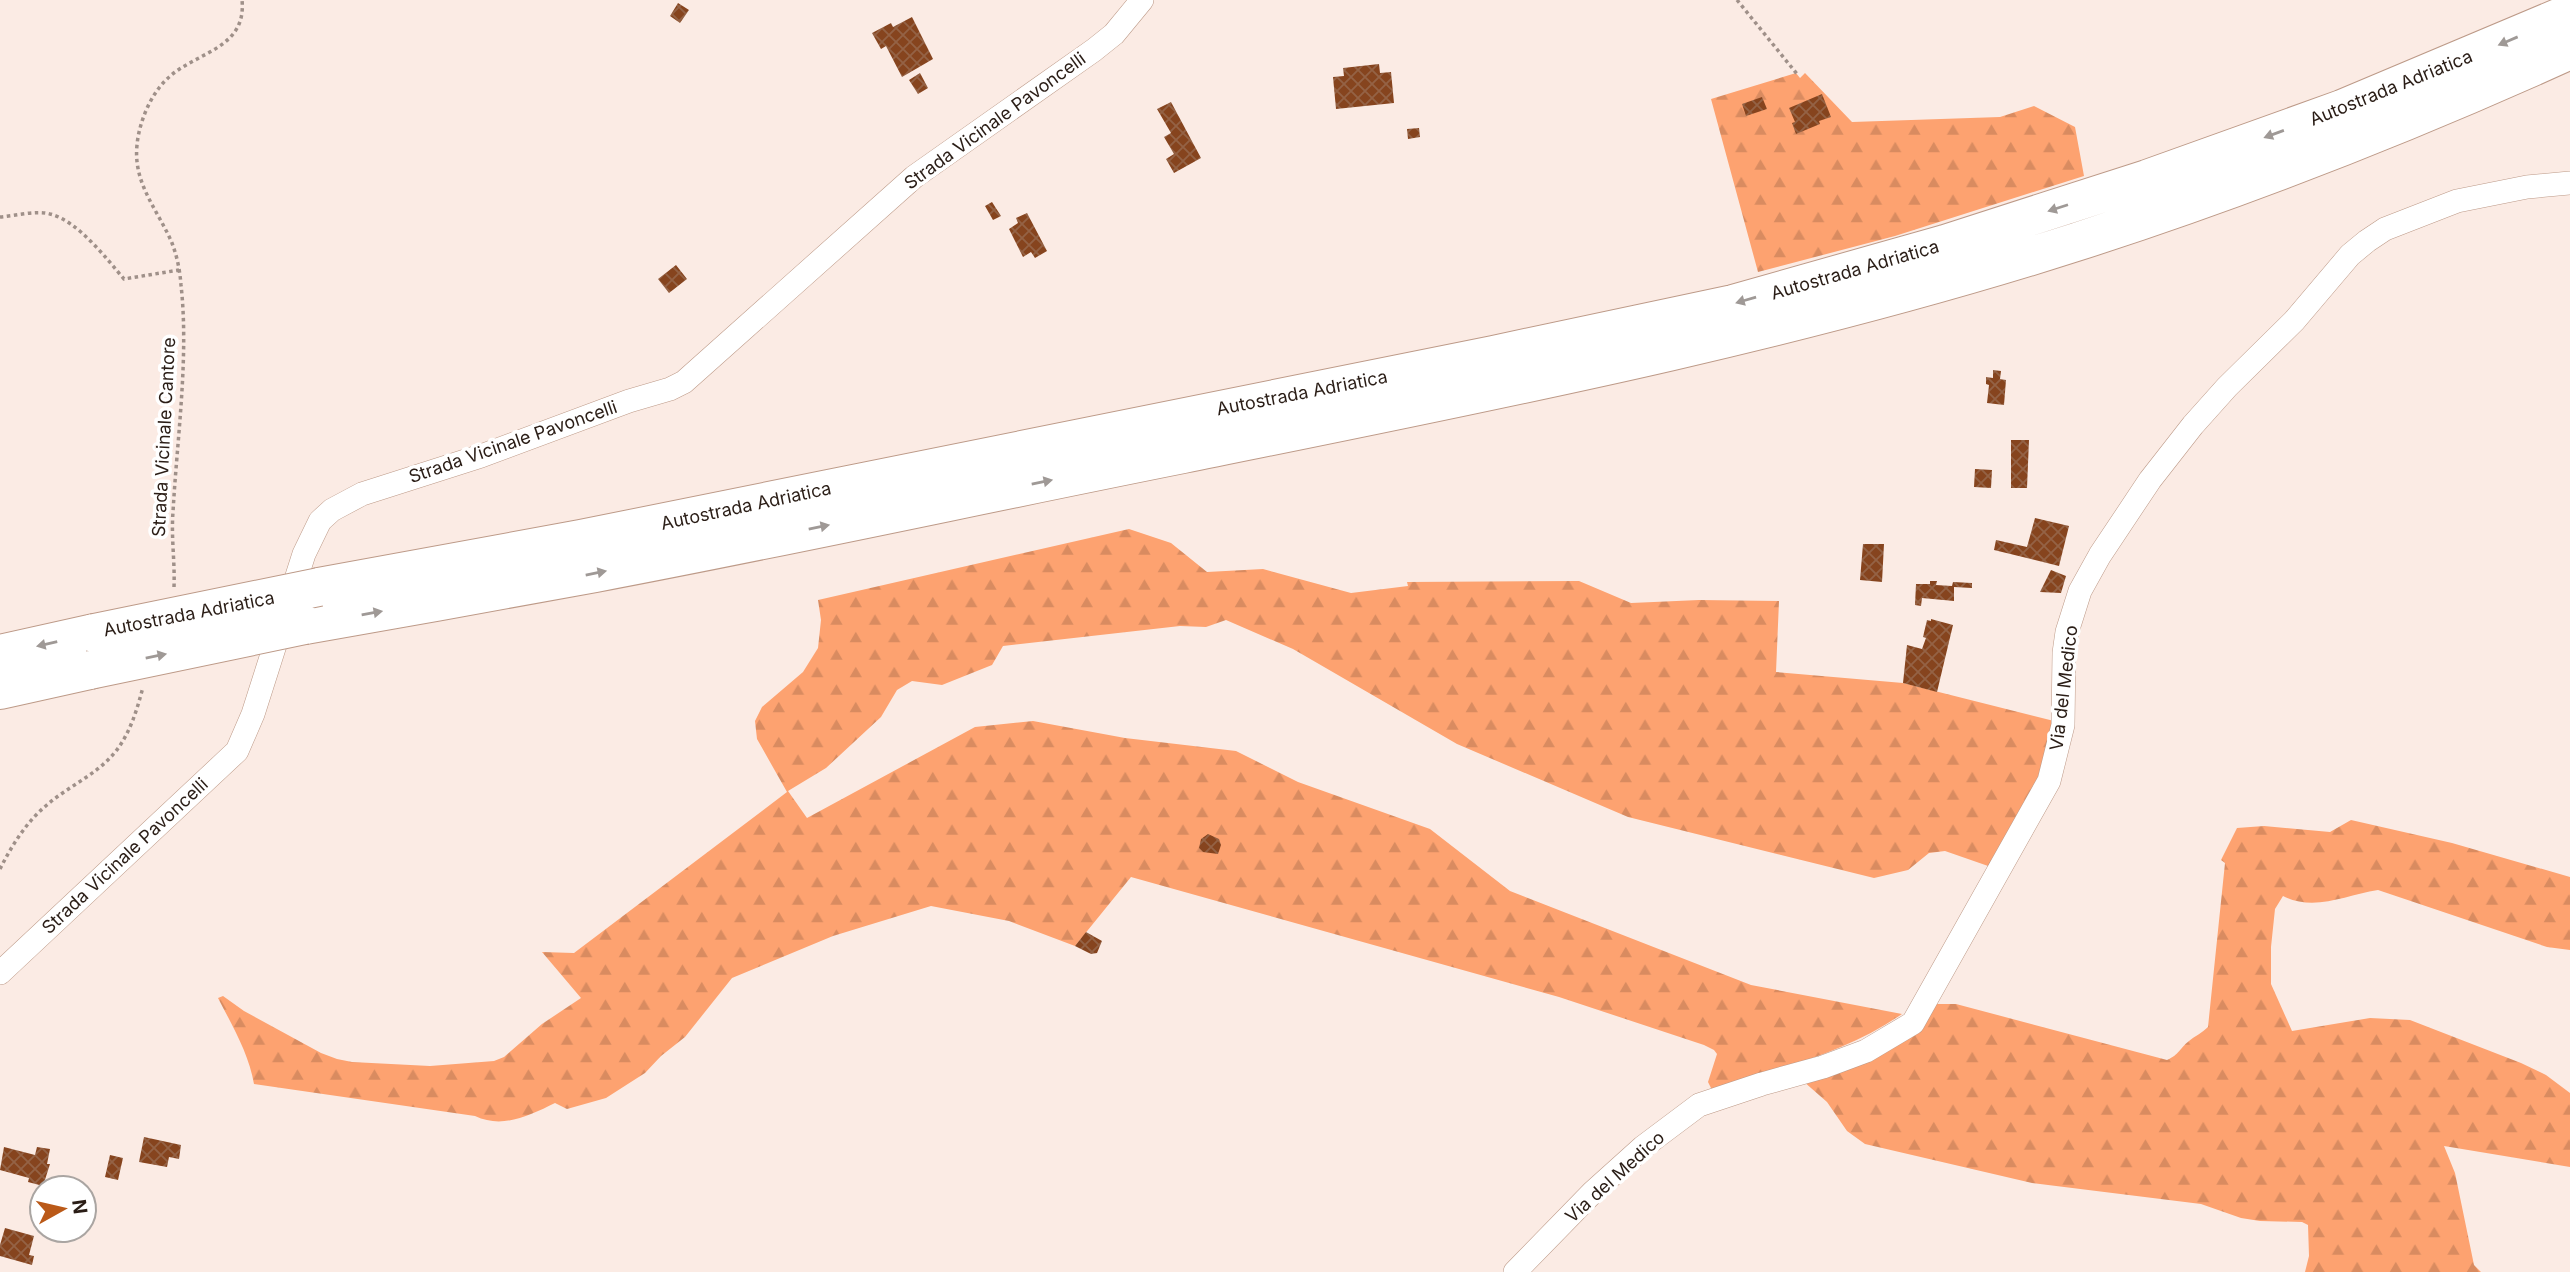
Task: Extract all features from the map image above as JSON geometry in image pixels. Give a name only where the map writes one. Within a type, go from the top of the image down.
[{"type":"highway","name":"Autostrada Adriatica","points":[[0,690],[92,651],[319,587],[581,539],[1480,358],[1733,304],[1945,244],[2147,179],[2342,109],[2570,13]]},
{"type":"highway","name":"Autostrada Adriatica","points":[[0,654],[92,651],[305,625],[613,569],[1494,391],[1744,334],[1964,275],[2076,242],[2173,209],[2376,134],[2570,50]]},
{"type":"street","name":"Strada Vicinale Pavoncelli","points":[[0,973],[237,751],[253,714],[304,554],[320,521],[332,510],[362,494],[481,456],[684,382],[906,183],[939,157],[1094,50],[1114,34],[1142,0]]},
{"type":"street","name":"Via del Medico","points":[[1516,1272],[1593,1192],[1643,1147],[1699,1105],[1866,1051],[1913,1023],[2049,780],[2063,725],[2067,632],[2080,591],[2100,555],[2159,469],[2227,387],[2294,321],[2350,255],[2367,241],[2385,229],[2431,209],[2458,201],[2527,187],[2570,183]]},
{"type":"path","name":"Strada Vicinale Cantore","points":[[174,591],[172,517],[183,338],[179,270],[172,244],[142,187],[136,159],[139,130],[150,103],[166,79],[224,44],[233,35],[241,21],[242,0]]},
{"type":"path","points":[[1737,0],[1797,74]]},
{"type":"path","points":[[0,217],[49,213],[70,223],[100,250],[124,279],[179,270]]},
{"type":"path","points":[[0,869],[33,817],[104,764],[114,753],[123,741],[136,712],[146,679]]},
{"type":"green space","points":[[1796,73],[1800,78],[1805,73],[1852,122],[2000,117],[2034,106],[2075,127],[2084,176],[1895,236],[1758,272],[1711,99]]},
{"type":"green space","points":[[1129,529],[1171,543],[1207,572],[1263,569],[1351,593],[1408,586],[1407,582],[1579,581],[1631,603],[1779,601],[1776,672],[1903,683],[2054,721],[2045,765],[1991,867],[1945,851],[1929,853],[1908,870],[1874,878],[1628,817],[1457,744],[1293,649],[1226,620],[1206,627],[1180,626],[1003,646],[992,665],[942,685],[912,681],[897,690],[881,717],[826,768],[788,791],[807,818],[975,727],[1033,721],[1125,738],[1236,751],[1298,782],[1430,829],[1510,891],[1751,985],[1902,1014],[1834,1050],[1712,1090],[1708,1082],[1717,1054],[1704,1045],[1559,997],[1131,877],[1075,946],[1009,921],[931,906],[833,936],[732,978],[685,1037],[645,1073],[606,1098],[567,1109],[555,1103],[515,1119],[495,1121],[254,1084],[244,1051],[218,998],[223,996],[244,1011],[337,1059],[430,1066],[494,1061],[504,1057],[542,1024],[581,998],[542,952],[574,953],[787,792],[757,739],[755,721],[762,707],[803,672],[818,648],[821,620],[818,600]]},
{"type":"green space","points":[[2351,820],[2452,843],[2570,877],[2570,950],[2547,947],[2378,890],[2330,901],[2307,903],[2283,896],[2275,909],[2271,984],[2292,1031],[2370,1018],[2410,1020],[2521,1063],[2546,1075],[2570,1093],[2570,1167],[2444,1146],[2455,1173],[2474,1265],[2481,1272],[2305,1272],[2309,1256],[2308,1225],[2302,1222],[2260,1221],[2241,1218],[2201,1204],[2032,1183],[1865,1144],[1847,1131],[1827,1102],[1795,1074],[1842,1059],[1925,1004],[1956,1004],[2167,1060],[2208,1027],[2225,863],[2221,860],[2237,828],[2264,826],[2330,832]]},
{"type":"building","points":[[678,3],[689,10],[680,23],[670,16]]},
{"type":"building","points":[[912,17],[933,59],[902,77],[886,46],[881,49],[872,33],[891,23],[893,27]]},
{"type":"building","points":[[1379,64],[1380,73],[1391,72],[1394,103],[1336,109],[1333,77],[1344,76],[1343,68]]},
{"type":"building","points":[[920,73],[928,88],[918,94],[909,80]]},
{"type":"building","points":[[1822,94],[1831,117],[1796,134],[1792,123],[1795,122],[1789,108]]},
{"type":"building","points":[[1762,97],[1767,109],[1746,116],[1742,104]]},
{"type":"building","points":[[1171,102],[1201,158],[1174,173],[1166,159],[1174,154],[1164,137],[1171,133],[1157,109]]},
{"type":"building","points":[[1419,128],[1420,137],[1408,139],[1407,129]]},
{"type":"building","points":[[992,202],[1001,216],[993,220],[985,206]]},
{"type":"building","points":[[1027,213],[1047,251],[1035,258],[1031,252],[1023,257],[1009,229],[1018,223],[1016,218]]},
{"type":"building","points":[[676,265],[687,279],[669,293],[658,279]]},
{"type":"building","points":[[1993,370],[2001,371],[2000,379],[2006,380],[2004,405],[1987,403],[1989,385],[1986,384],[1986,377],[1993,378]]},
{"type":"building","points":[[2011,440],[2029,440],[2027,488],[2011,488]]},
{"type":"building","points":[[1975,469],[1992,470],[1991,488],[1974,487]]},
{"type":"building","points":[[2035,518],[2069,526],[2059,566],[1994,550],[1996,540],[2027,547]]},
{"type":"building","points":[[1863,544],[1884,544],[1882,582],[1860,580]]},
{"type":"building","points":[[2051,570],[2066,576],[2061,593],[2040,592]]},
{"type":"building","points":[[1930,581],[1937,581],[1936,585],[1952,586],[1953,582],[1972,583],[1972,588],[1954,587],[1954,601],[1922,598],[1921,606],[1915,605],[1916,584],[1930,584]]},
{"type":"building","points":[[1927,620],[1953,625],[1937,692],[1903,683],[1907,645],[1922,649]]},
{"type":"building","points":[[1208,834],[1219,839],[1221,845],[1218,854],[1203,852],[1199,848],[1201,839]]},
{"type":"building","points":[[1086,932],[1102,941],[1097,953],[1091,954],[1075,946]]},
{"type":"building","points":[[144,1137],[181,1145],[179,1159],[169,1157],[167,1167],[139,1162]]},
{"type":"building","points":[[4,1147],[35,1155],[37,1147],[50,1149],[47,1174],[28,1174],[28,1178],[0,1170]]},
{"type":"building","points":[[110,1155],[123,1158],[118,1180],[105,1177]]},
{"type":"building","points":[[5,1228],[28,1234],[28,1244],[32,1244],[29,1255],[34,1256],[32,1265],[0,1256]]}]
